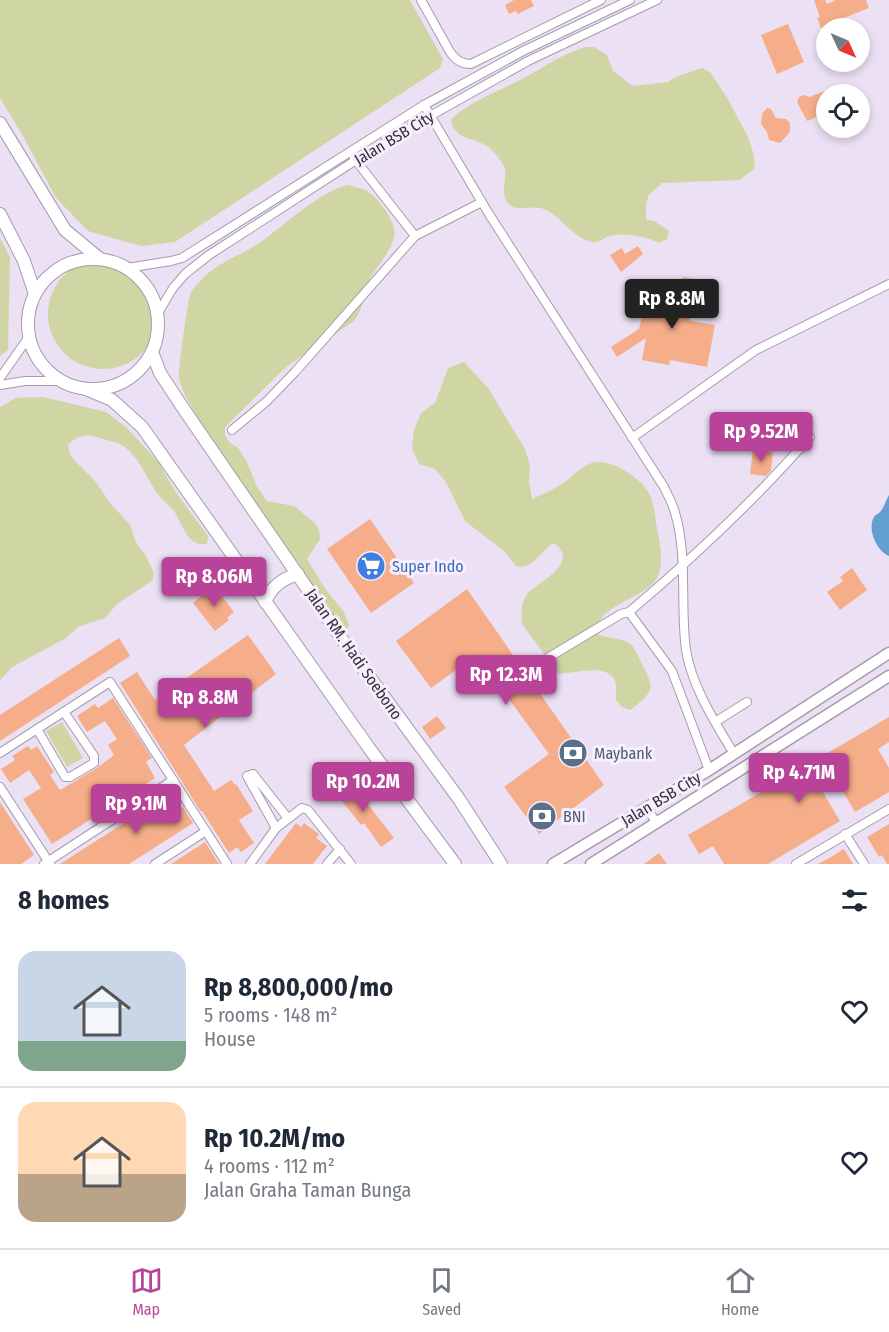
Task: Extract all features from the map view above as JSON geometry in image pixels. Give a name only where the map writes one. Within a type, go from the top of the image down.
[{"type":"main road","points":[[0,123],[65,230],[100,259]]},
{"type":"main road","points":[[0,214],[24,261],[35,294]]},
{"type":"main road","points":[[86,389],[106,388],[125,381],[141,369],[152,352],[158,333],[158,313],[152,294],[127,268],[100,259],[80,260],[62,267],[46,278],[35,294],[28,312],[28,338],[39,362],[62,381],[112,400],[142,427],[381,766],[455,864]]},
{"type":"main road","name":"Jalan RM. Hadi Soebono","points":[[152,352],[160,373],[171,391],[346,645],[459,799],[501,864]]},
{"type":"main road","points":[[265,602],[273,587],[298,574]]},
{"type":"street","points":[[421,0],[450,52],[456,60],[466,64],[471,64],[601,0]]},
{"type":"street","name":"Jalan BSB City","points":[[127,268],[182,258],[424,105],[523,51],[630,0]]},
{"type":"street","name":"Jalan BSB City","points":[[158,313],[184,274],[209,255],[356,160],[528,61],[657,0]]},
{"type":"street","points":[[424,105],[482,202],[664,487],[675,513],[682,567],[686,649],[693,678],[734,754]]},
{"type":"street","points":[[350,152],[415,236]]},
{"type":"street","points":[[232,430],[281,387],[415,236],[482,202]]},
{"type":"street","points":[[632,438],[756,350],[889,284]]},
{"type":"street","points":[[0,378],[28,338]]},
{"type":"street","points":[[0,386],[25,381],[62,381]]},
{"type":"street","points":[[531,668],[621,614],[629,612],[682,567],[786,464],[810,437]]},
{"type":"street","points":[[629,612],[672,671],[709,770]]},
{"type":"street","name":"Jalan BSB City","points":[[553,864],[709,770],[889,654]]},
{"type":"street","name":"Jalan BSB City","points":[[591,864],[889,676]]},
{"type":"street","points":[[0,753],[110,682],[227,864]]},
{"type":"street","points":[[715,722],[747,702]]},
{"type":"street","points":[[36,729],[65,777],[70,777],[94,763],[94,756],[64,712]]},
{"type":"street","points":[[276,828],[247,776],[253,774],[287,817]]},
{"type":"street","points":[[0,787],[47,863],[173,780]]},
{"type":"street","points":[[646,807],[657,823]]},
{"type":"street","points":[[250,864],[276,828],[300,808],[306,809],[351,864]]},
{"type":"street","points":[[796,864],[889,809]]},
{"type":"street","points":[[154,864],[206,831]]},
{"type":"street","points":[[845,834],[864,864]]},
{"type":"street","points":[[327,864],[340,849]]},
{"type":"green space","points":[[0,0],[410,0],[443,59],[440,68],[175,242],[141,246],[88,231],[56,198],[0,98]]},
{"type":"green space","points":[[586,47],[594,47],[607,55],[613,71],[633,86],[668,82],[702,68],[710,72],[747,135],[753,152],[755,168],[740,180],[662,183],[649,195],[646,203],[646,220],[654,221],[669,231],[667,239],[659,243],[642,237],[622,234],[593,242],[579,236],[547,210],[512,206],[504,196],[505,169],[503,164],[487,146],[462,136],[453,127],[451,119],[468,106],[561,57]]},
{"type":"green space","points":[[349,185],[365,190],[376,199],[390,218],[394,232],[390,248],[368,282],[357,316],[354,321],[286,367],[225,427],[225,436],[238,448],[247,462],[257,487],[267,501],[294,506],[315,523],[320,539],[307,559],[326,590],[344,612],[349,625],[347,629],[336,624],[203,427],[186,397],[179,378],[188,307],[191,292],[196,285],[213,270],[258,244],[317,200]]},
{"type":"green space","points":[[0,238],[10,257],[8,350],[0,356]]},
{"type":"green space","points":[[103,259],[124,264],[142,275],[153,293],[158,314],[153,335],[142,353],[124,364],[103,369],[82,364],[64,353],[53,335],[48,314],[53,293],[64,275],[82,264]]},
{"type":"green space","points":[[464,362],[488,388],[525,449],[530,465],[529,482],[532,499],[557,487],[583,467],[595,462],[608,463],[625,471],[640,482],[650,496],[660,548],[659,573],[648,588],[609,611],[602,618],[598,627],[599,635],[632,645],[648,677],[649,693],[630,710],[622,707],[616,700],[615,681],[606,672],[590,670],[559,674],[522,624],[523,602],[526,596],[560,565],[563,558],[561,551],[554,543],[533,562],[516,566],[505,552],[465,521],[446,482],[435,469],[419,464],[412,448],[414,430],[421,413],[435,403],[448,368]]},
{"type":"green space","points":[[43,397],[106,412],[127,428],[158,462],[177,494],[208,536],[207,544],[200,544],[190,539],[174,511],[157,493],[139,463],[126,448],[117,443],[91,436],[76,439],[68,445],[70,454],[130,525],[136,542],[154,573],[153,580],[117,604],[105,618],[78,627],[66,638],[12,667],[0,680],[0,407],[16,398]]},
{"type":"green space","points":[[62,722],[83,758],[67,767],[46,731]]},
{"type":"water","points":[[889,495],[889,556],[877,545],[872,524],[875,515],[881,510]]},
{"type":"building","points":[[514,0],[531,0],[534,6],[518,14],[516,11],[509,14],[505,5]]},
{"type":"building","points":[[814,0],[825,0],[827,4],[836,0],[866,0],[869,8],[844,18],[817,18],[820,17]]},
{"type":"building","points":[[788,24],[804,62],[777,74],[761,35]]},
{"type":"building","points":[[816,94],[816,117],[807,121],[797,102],[799,97],[804,95],[809,97]]},
{"type":"building","points":[[767,108],[771,109],[776,118],[786,119],[790,123],[790,132],[780,143],[769,140],[761,124],[762,114]]},
{"type":"building","points":[[638,246],[643,254],[621,272],[610,255],[622,248],[625,254]]},
{"type":"building","points":[[683,277],[695,279],[693,287],[696,288],[690,321],[715,325],[707,367],[670,360],[669,365],[642,360],[646,338],[617,357],[611,347],[639,329],[643,312],[658,315],[665,282],[681,285]]},
{"type":"building","points":[[753,449],[773,452],[771,471],[766,476],[750,474]]},
{"type":"building","name":"Super Indo","points":[[370,519],[414,583],[371,613],[327,549]]},
{"type":"building","points":[[852,568],[867,590],[840,610],[827,592],[843,581],[840,577]]},
{"type":"building","points":[[214,586],[234,612],[227,618],[229,620],[215,631],[193,603]]},
{"type":"building","points":[[467,589],[604,785],[539,834],[504,787],[549,754],[477,655],[431,688],[396,641]]},
{"type":"building","points":[[248,635],[276,674],[184,745],[214,791],[231,780],[253,811],[239,820],[254,843],[241,852],[237,847],[229,853],[120,683],[137,672],[155,700]]},
{"type":"building","points":[[119,638],[130,656],[0,741],[0,715]]},
{"type":"building","points":[[113,698],[152,758],[146,762],[155,778],[52,844],[23,799],[41,788],[29,770],[10,783],[1,769],[15,760],[12,756],[28,746],[31,750],[37,746],[54,772],[50,775],[60,790],[97,768],[114,755],[108,745],[117,739],[105,721],[87,732],[77,716],[95,704],[98,708]]},
{"type":"building","points":[[437,716],[446,728],[430,739],[422,727]]},
{"type":"building","points":[[889,717],[889,742],[878,749],[889,768],[889,792],[855,812],[833,775],[818,784],[840,821],[768,864],[724,864],[713,846],[699,854],[688,835]]},
{"type":"building","points":[[349,780],[394,838],[381,847],[364,823],[361,825],[334,791]]},
{"type":"building","points":[[171,793],[193,823],[129,864],[60,864]]},
{"type":"building","points":[[0,802],[34,855],[21,864],[0,864]]},
{"type":"building","points":[[296,823],[301,827],[304,823],[319,834],[316,838],[327,846],[313,864],[265,864]]},
{"type":"building","points":[[889,824],[889,864],[887,864],[882,855],[879,857],[867,837]]},
{"type":"building","points":[[205,842],[219,864],[171,864],[185,855]]},
{"type":"building","points":[[844,849],[853,864],[818,864],[831,857]]},
{"type":"building","points":[[659,853],[667,864],[644,864]]},
{"type":"place","name":"Super Indo","points":[[371,566]]},
{"type":"place","name":"Maybank","points":[[573,753]]},
{"type":"place","name":"BNI","points":[[542,816]]}]
